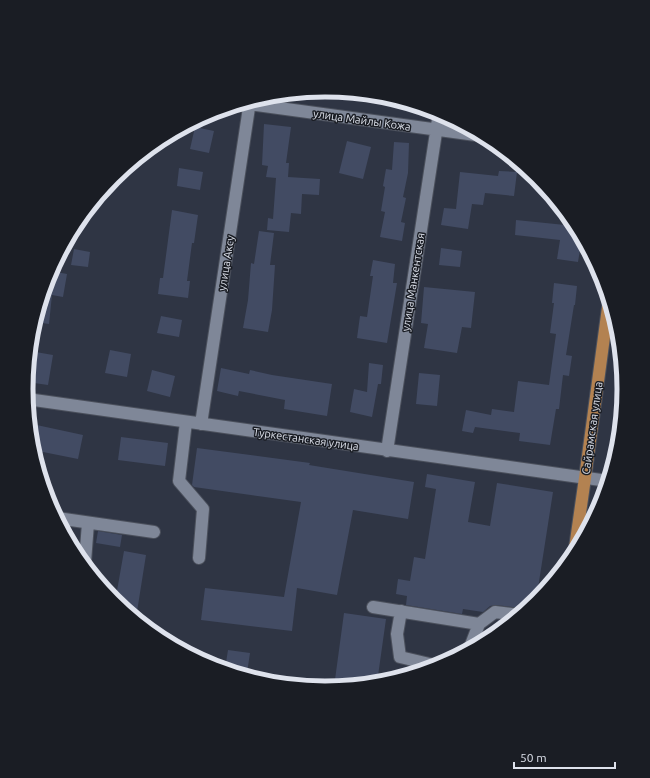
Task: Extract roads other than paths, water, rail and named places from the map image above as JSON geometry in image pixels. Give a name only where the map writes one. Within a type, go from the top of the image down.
[{"type":"main road","name":"Сайрамская улица","points":[[577,537],[607,314]]},
{"type":"street","name":"улица Майлы Кожа","points":[[260,105],[467,134]]},
{"type":"street","name":"улица Аксу","points":[[201,424],[246,108]]},
{"type":"street","name":"улица Манкентская","points":[[387,451],[438,120]]},
{"type":"street","name":"Туркестанская улица","points":[[34,400],[603,480]]},
{"type":"street","points":[[186,422],[179,480],[203,509],[199,558]]},
{"type":"street","points":[[64,519],[154,532]]},
{"type":"street","points":[[85,556],[88,523]]},
{"type":"street","points":[[373,607],[479,624]]},
{"type":"street","points":[[401,611],[396,634],[400,657],[426,663]]},
{"type":"street","points":[[472,641],[479,624],[495,612],[512,614]]}]
